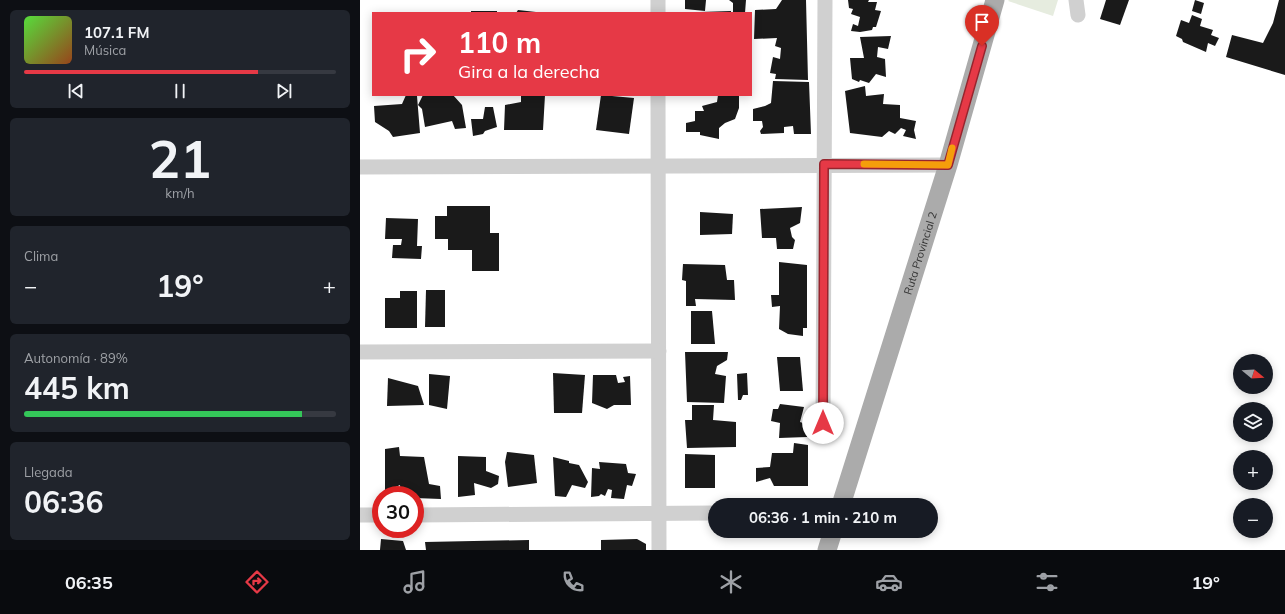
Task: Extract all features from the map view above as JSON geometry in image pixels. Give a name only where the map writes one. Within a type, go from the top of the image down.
[{"type":"main road","name":"Ruta Provincial 2","points":[[843,498],[948,165],[995,0]]},
{"type":"main road","points":[[827,550],[831,538]]},
{"type":"street","points":[[658,0],[658,12]]},
{"type":"street","points":[[823,423],[825,0]]},
{"type":"street","points":[[1076,0],[1078,15]]},
{"type":"street","points":[[658,96],[659,550]]},
{"type":"street","points":[[360,167],[824,164],[948,165]]},
{"type":"street","points":[[360,352],[659,352]]},
{"type":"street","points":[[424,515],[708,513]]},
{"type":"street","points":[[360,515],[372,515]]},
{"type":"shaded area","points":[[1058,0],[1053,16],[1008,1]]},
{"type":"building","points":[[685,0],[706,0],[705,11],[685,9]]},
{"type":"building","points":[[729,0],[746,0],[745,12],[733,12],[733,3]]},
{"type":"building","points":[[782,0],[806,0],[808,80],[775,79],[776,74],[770,73],[773,57],[780,59],[781,48],[775,46],[777,38],[754,39],[755,10],[776,9]]},
{"type":"building","points":[[848,0],[869,0],[868,2],[877,2],[875,10],[881,11],[876,27],[873,27],[872,30],[860,32],[851,31],[853,24],[858,26],[860,17],[851,14],[853,9],[849,8]]},
{"type":"building","points":[[1106,0],[1129,0],[1120,25],[1100,19]]},
{"type":"building","points":[[1195,0],[1204,3],[1201,14],[1192,11]]},
{"type":"building","points":[[1279,0],[1285,0],[1285,75],[1226,57],[1232,35],[1263,43],[1273,23]]},
{"type":"building","points":[[518,10],[536,12],[517,12]]},
{"type":"building","points":[[471,11],[497,11],[497,12]]},
{"type":"building","points":[[731,11],[731,12],[700,12]]},
{"type":"building","points":[[1192,15],[1202,19],[1200,26],[1213,30],[1211,35],[1219,38],[1215,46],[1208,43],[1206,52],[1183,42],[1182,39],[1176,36],[1181,20],[1189,23]]},
{"type":"building","points":[[891,36],[888,49],[878,47],[877,57],[885,59],[886,77],[876,74],[869,83],[860,80],[859,82],[852,79],[850,58],[864,58],[860,37]]},
{"type":"building","points":[[773,81],[809,82],[811,134],[794,134],[793,126],[784,127],[784,133],[761,134],[760,131],[763,127],[762,121],[753,121],[753,109],[771,103]]},
{"type":"building","points":[[865,86],[866,96],[884,94],[883,104],[900,105],[900,118],[916,121],[914,130],[916,139],[903,136],[906,130],[901,128],[895,134],[889,131],[882,137],[850,133],[845,91]]},
{"type":"building","points":[[406,96],[417,96],[420,133],[393,137],[389,131],[375,122],[374,106],[402,104]]},
{"type":"building","points":[[422,96],[454,96],[462,105],[466,128],[455,129],[452,121],[425,127],[422,109],[418,105]]},
{"type":"building","points":[[521,96],[545,96],[543,130],[504,130],[505,105],[521,102]]},
{"type":"building","points":[[601,96],[634,98],[629,134],[596,130]]},
{"type":"building","points":[[718,96],[739,96],[739,108],[735,119],[725,123],[719,128],[719,139],[700,135],[700,132],[686,132],[686,123],[695,121],[695,111],[704,111],[702,106],[717,102]]},
{"type":"building","points":[[485,107],[493,107],[497,127],[485,131],[483,134],[473,136],[471,119],[483,119]]},
{"type":"building","points":[[447,206],[490,206],[490,233],[499,233],[499,271],[472,271],[472,250],[448,250],[448,239],[435,239],[435,216],[447,216]]},
{"type":"building","points":[[802,207],[800,223],[790,228],[792,237],[795,240],[793,249],[777,249],[776,238],[762,238],[760,209]]},
{"type":"building","points":[[700,212],[733,214],[732,234],[700,235]]},
{"type":"building","points":[[386,218],[418,219],[417,246],[422,246],[421,259],[392,258],[393,245],[401,245],[402,239],[385,239]]},
{"type":"building","points":[[779,262],[807,265],[807,328],[803,328],[803,336],[788,334],[779,329],[780,306],[772,307],[771,295],[779,295]]},
{"type":"building","points":[[683,264],[725,265],[727,280],[734,280],[735,300],[695,299],[696,306],[686,306],[686,281],[682,280]]},
{"type":"building","points":[[426,290],[445,290],[445,327],[425,327]]},
{"type":"building","points":[[400,291],[417,291],[417,328],[385,328],[385,298],[400,298]]},
{"type":"building","points":[[691,311],[712,311],[715,344],[691,344]]},
{"type":"building","points":[[685,352],[728,352],[727,360],[717,366],[715,374],[726,376],[724,403],[687,402]]},
{"type":"building","points":[[777,357],[800,357],[803,391],[780,391]]},
{"type":"building","points":[[553,373],[585,375],[582,413],[554,413]]},
{"type":"building","points":[[747,373],[748,395],[743,395],[741,400],[738,400],[737,374]]},
{"type":"building","points":[[429,374],[450,376],[447,409],[429,405]]},
{"type":"building","points":[[593,375],[616,375],[618,383],[625,382],[623,377],[630,376],[631,405],[614,405],[607,409],[592,403]]},
{"type":"building","points":[[388,378],[418,386],[424,405],[387,406]]},
{"type":"building","points":[[780,404],[804,407],[800,422],[809,425],[807,437],[779,438],[780,423],[771,421],[773,409],[778,409]]},
{"type":"building","points":[[692,405],[714,405],[713,420],[736,422],[736,447],[687,448],[685,420],[692,420]]},
{"type":"building","points":[[794,443],[808,445],[808,486],[774,486],[770,478],[756,482],[756,468],[770,467],[772,453],[793,453]]},
{"type":"building","points":[[399,447],[400,456],[424,457],[429,484],[440,486],[441,499],[424,498],[424,486],[385,486],[385,449]]},
{"type":"building","points":[[507,452],[534,455],[537,483],[508,487],[505,462]]},
{"type":"building","points":[[685,454],[715,455],[715,488],[685,488]]},
{"type":"building","points":[[458,456],[486,457],[486,471],[499,476],[498,484],[491,488],[474,483],[475,495],[458,497]]},
{"type":"building","points":[[553,457],[579,465],[588,482],[585,488],[572,485],[566,497],[555,496]]},
{"type":"building","points":[[599,462],[626,464],[628,473],[636,474],[632,486],[627,485],[624,499],[611,498],[612,490],[608,489],[605,496],[601,494],[599,496],[591,497],[592,468],[600,469]]},
{"type":"building","points":[[381,539],[403,541],[406,550],[380,550]]},
{"type":"building","points":[[637,539],[646,544],[646,550],[601,550],[601,540]]},
{"type":"building","points":[[529,540],[529,550],[426,550],[425,542]]},
{"type":"slow traffic","points":[[864,164],[948,165],[952,148]]},
{"type":"route","points":[[823,423],[824,164],[948,165],[982,46]]}]
